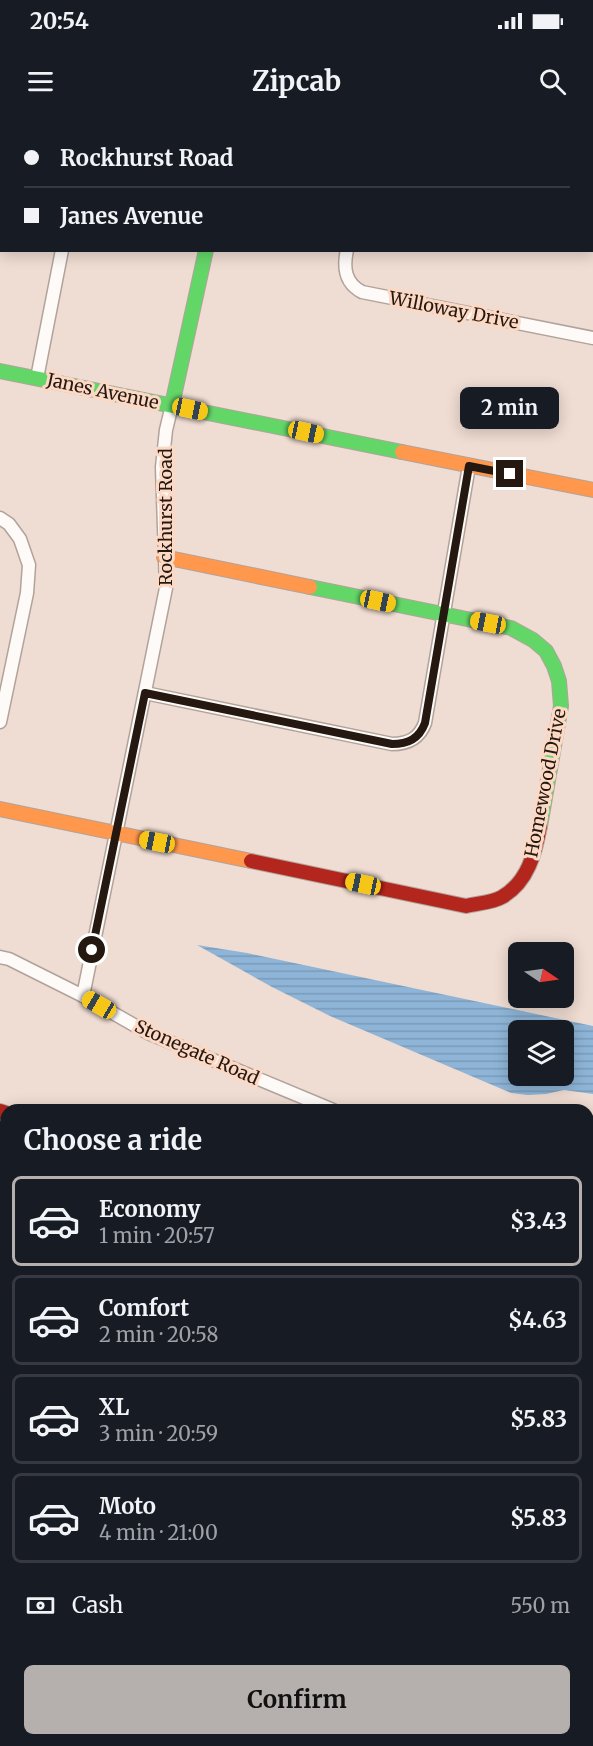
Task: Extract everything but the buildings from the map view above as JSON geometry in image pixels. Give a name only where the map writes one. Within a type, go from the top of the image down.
[{"type":"main road","name":"Rockhurst Road","points":[[172,405],[206,252]]},
{"type":"main road","name":"Janes Avenue","points":[[0,371],[593,489]]},
{"type":"main road","name":"Homewood Drive","points":[[0,809],[466,906],[501,898],[520,883],[535,855],[561,706],[560,684],[554,663],[540,645],[511,628],[164,557]]},
{"type":"street","points":[[38,378],[62,252]]},
{"type":"street","name":"Willoway Drive","points":[[347,252],[344,264],[347,277],[362,292],[593,338]]},
{"type":"street","name":"Rockhurst Road","points":[[83,996],[166,588],[162,467],[166,430],[172,405]]},
{"type":"street","points":[[145,693],[392,744],[402,744],[418,736],[425,723],[469,466]]},
{"type":"street","points":[[0,518],[9,524],[20,539],[28,565],[27,593],[0,722]]},
{"type":"street","name":"Stonegate Road","points":[[0,957],[9,959],[83,996],[148,1033],[319,1104]]},
{"type":"water","points":[[197,945],[247,953],[565,1020],[508,1020],[508,1086],[574,1086],[574,1022],[593,1026],[593,1094],[564,1090],[546,1094],[511,1093],[330,1016]]},
{"type":"traffic: fast","points":[[172,405],[206,252]]},
{"type":"traffic: fast","points":[[0,371],[402,452]]},
{"type":"traffic: fast","points":[[310,587],[511,628],[533,640],[546,651],[559,681],[561,706],[540,826]]},
{"type":"traffic: slow","points":[[402,452],[593,490]]},
{"type":"traffic: slow","points":[[164,557],[310,587]]},
{"type":"traffic: slow","points":[[0,809],[251,861]]},
{"type":"traffic: jam","points":[[251,861],[466,906],[489,902],[511,891],[529,866],[540,826]]},
{"type":"route","points":[[92,950],[145,693],[392,744],[411,741],[422,731],[425,723],[469,466],[510,474]]}]
